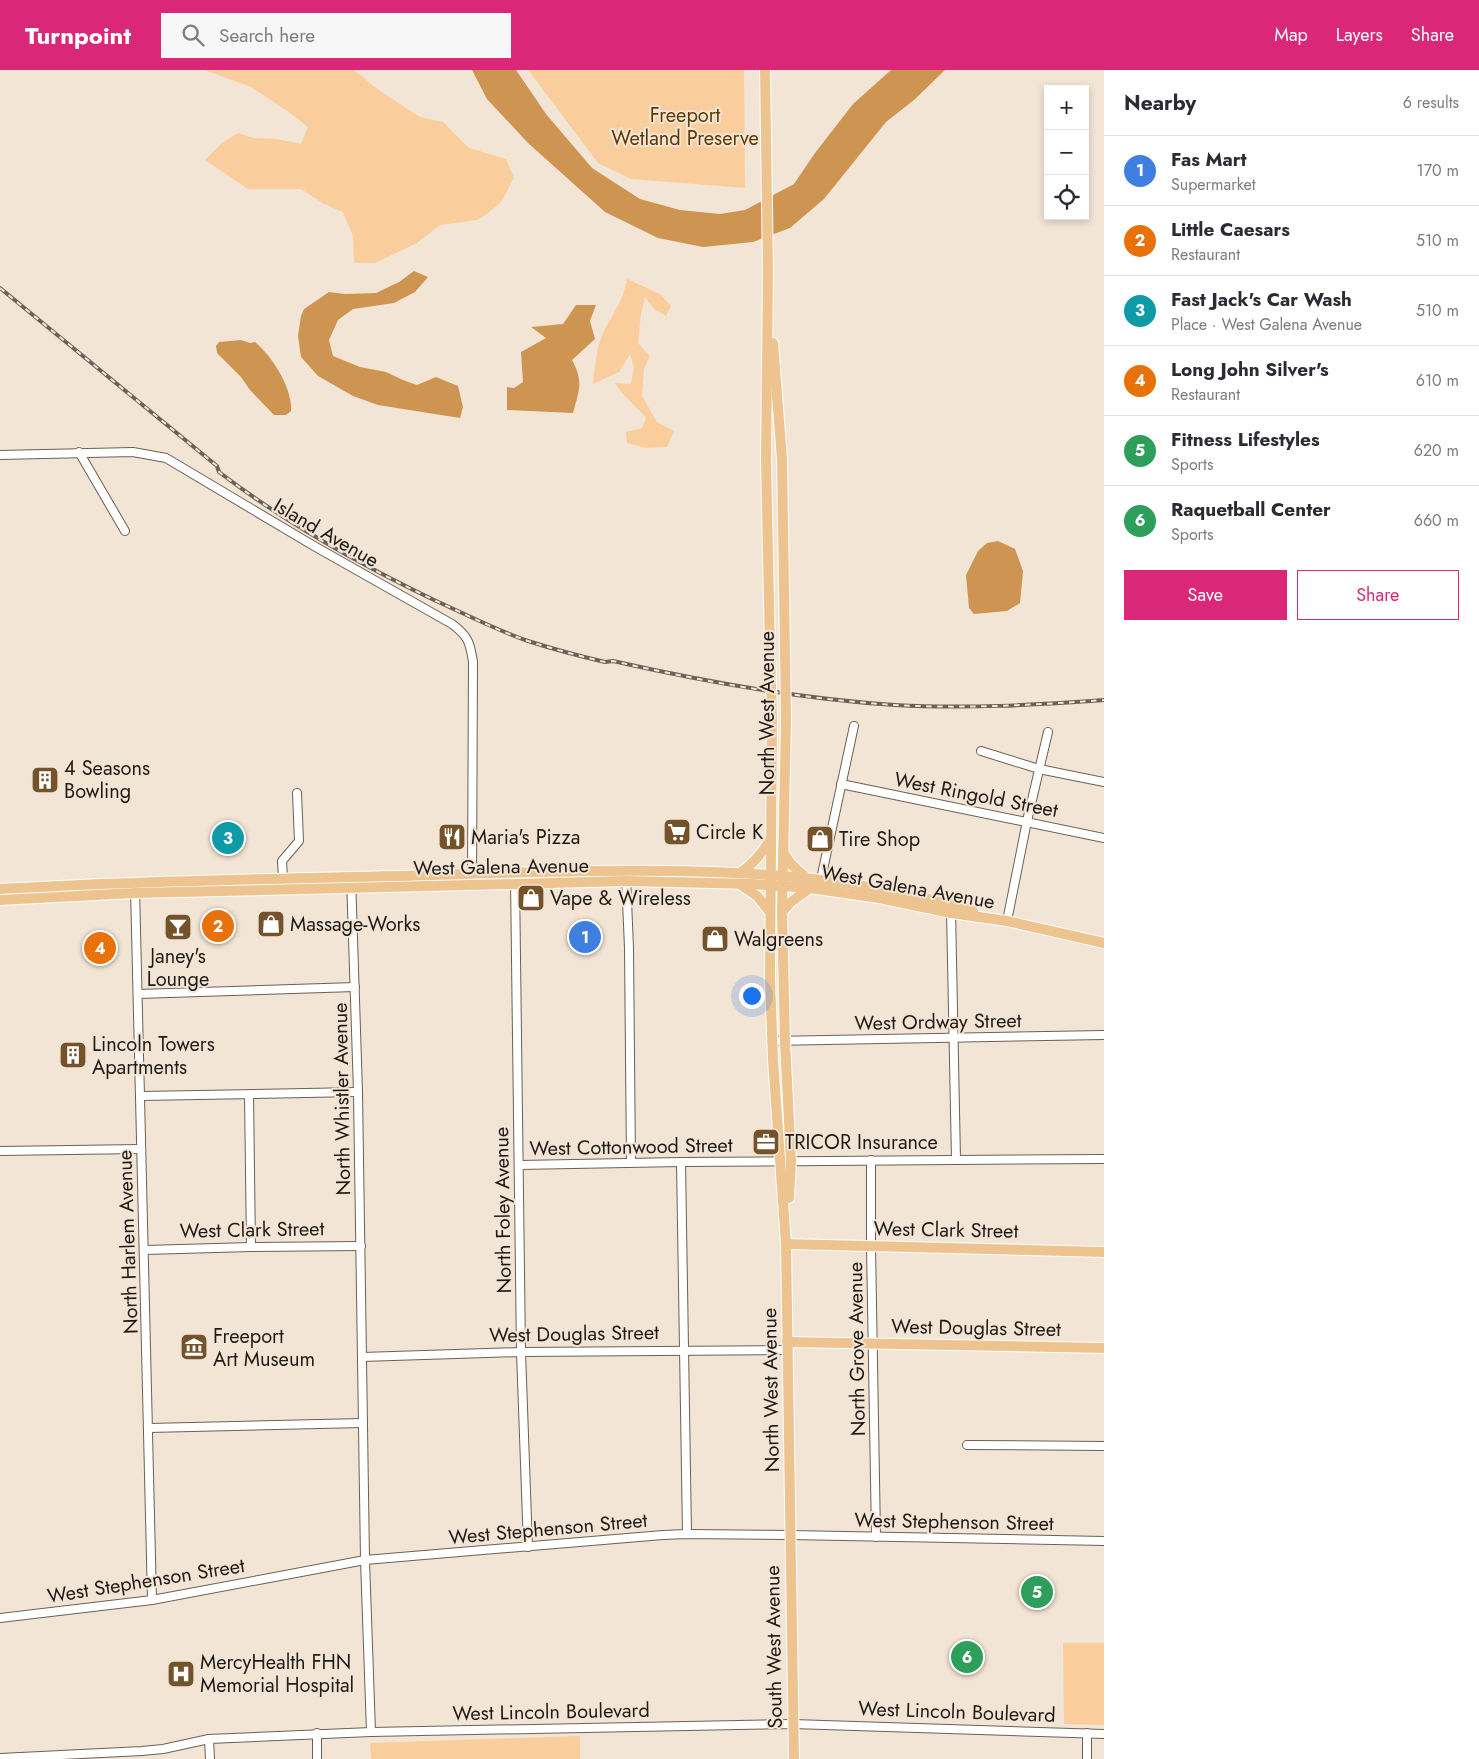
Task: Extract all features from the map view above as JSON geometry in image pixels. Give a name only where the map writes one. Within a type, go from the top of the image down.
[{"type":"main road","name":"North West Avenue","points":[[765,70],[768,272],[766,459],[772,718],[770,874],[772,1041],[786,1161]]},
{"type":"main road","name":"North West Avenue","points":[[768,272],[782,459],[786,720],[782,912],[790,1535]]},
{"type":"main road","points":[[740,873],[752,865],[760,856],[771,837]]},
{"type":"main road","points":[[782,851],[790,863],[805,878]]},
{"type":"main road","name":"West Galena Avenue","points":[[0,900],[135,888],[283,879],[472,873],[626,876],[810,888],[951,909],[1104,942]]},
{"type":"main road","name":"West Galena Avenue","points":[[0,889],[352,888],[515,884],[626,876],[740,873],[821,879],[883,888],[951,909]]},
{"type":"main road","points":[[740,884],[757,896],[770,912]]},
{"type":"main road","points":[[782,912],[791,902],[810,888]]},
{"type":"main road","name":"West Clark Street","points":[[786,1244],[1104,1252]]},
{"type":"main road","name":"West Douglas Street","points":[[787,1346],[874,1343],[1104,1348]]},
{"type":"main road","name":"South West Avenue","points":[[790,1535],[794,1759]]},
{"type":"street","points":[[0,455],[79,452],[125,531]]},
{"type":"street","name":"Island Avenue","points":[[79,452],[133,452],[166,458],[314,546],[452,624],[468,638],[473,662],[472,873]]},
{"type":"street","points":[[821,879],[854,726]]},
{"type":"street","points":[[1007,921],[1038,769],[1048,732]]},
{"type":"street","points":[[981,751],[1038,769],[1104,782]]},
{"type":"street","name":"West Ringold Street","points":[[841,784],[1104,838]]},
{"type":"street","points":[[283,879],[282,861],[299,841],[297,793]]},
{"type":"street","points":[[472,873],[472,885]]},
{"type":"street","name":"North Foley Avenue","points":[[515,873],[521,1352],[528,1547]]},
{"type":"street","points":[[626,876],[629,948],[631,1163]]},
{"type":"street","name":"North Whistler Avenue","points":[[351,877],[356,987],[364,1560],[370,1732]]},
{"type":"street","name":"North Harlem Avenue","points":[[135,888],[152,1600]]},
{"type":"street","points":[[951,909],[956,1160]]},
{"type":"street","points":[[138,994],[356,987]]},
{"type":"street","name":"West Ordway Street","points":[[772,1041],[1104,1035]]},
{"type":"street","points":[[141,1096],[358,1092]]},
{"type":"street","points":[[249,1095],[252,1247]]},
{"type":"street","points":[[0,1151],[142,1149]]},
{"type":"street","name":"West Cottonwood Street","points":[[519,1165],[1104,1159]]},
{"type":"street","name":"North Grove Avenue","points":[[871,1160],[876,1537]]},
{"type":"street","points":[[681,1162],[687,1534]]},
{"type":"street","name":"West Clark Street","points":[[145,1250],[361,1246]]},
{"type":"street","name":"West Douglas Street","points":[[362,1357],[787,1346]]},
{"type":"street","points":[[149,1428],[363,1423]]},
{"type":"street","points":[[967,1445],[1104,1446]]},
{"type":"street","name":"West Stephenson Street","points":[[0,1618],[152,1600],[364,1560],[687,1534],[1104,1541]]},
{"type":"street","name":"West Lincoln Boulevard","points":[[0,1758],[142,1752],[209,1739],[317,1733],[793,1724],[1104,1734]]},
{"type":"street","points":[[317,1733],[317,1759]]},
{"type":"street","points":[[1087,1759],[1088,1733]]},
{"type":"street","points":[[209,1739],[210,1759]]},
{"type":"green space","points":[[204,70],[354,70],[380,91],[420,117],[443,122],[469,148],[506,159],[514,178],[501,202],[477,220],[440,225],[417,243],[375,263],[354,263],[353,236],[343,212],[324,204],[301,189],[248,189],[205,160],[221,144],[238,133],[254,138],[277,139],[301,144],[308,127],[251,87]]},
{"type":"green space","name":"Freeport Wetland Preserve","points":[[528,70],[744,70],[745,188],[631,179],[598,163]]},
{"type":"green space","points":[[627,279],[660,294],[671,306],[666,316],[654,309],[645,297],[638,343],[650,356],[644,368],[642,396],[657,422],[674,431],[667,447],[646,448],[627,443],[626,432],[642,428],[646,418],[615,383],[631,384],[634,367],[630,354],[619,372],[593,384],[599,345],[603,333],[620,301]]},
{"type":"green space","points":[[1063,1643],[1104,1643],[1104,1725],[1064,1724]]},
{"type":"green space","points":[[580,1736],[580,1759],[371,1759],[370,1743]]},
{"type":"shaded area","points":[[472,70],[516,70],[546,114],[592,168],[640,199],[680,210],[720,214],[745,210],[794,184],[853,104],[891,70],[945,70],[914,100],[886,122],[824,199],[790,228],[753,242],[703,247],[658,238],[605,212],[528,143],[487,99]]},
{"type":"shaded area","points":[[414,271],[428,277],[415,292],[394,303],[353,309],[338,320],[329,340],[333,356],[360,367],[386,372],[417,385],[436,377],[458,386],[463,407],[460,418],[378,405],[353,396],[318,376],[301,357],[298,336],[304,309],[329,292],[345,294],[376,293],[399,282]]},
{"type":"shaded area","points":[[576,305],[596,305],[590,321],[595,339],[572,360],[579,380],[573,413],[507,410],[507,387],[514,388],[523,382],[521,352],[546,338],[531,327],[563,324]]},
{"type":"shaded area","points":[[241,340],[250,343],[255,342],[262,348],[280,374],[291,402],[291,411],[286,415],[274,415],[217,353],[216,346],[219,342]]},
{"type":"shaded area","points":[[998,541],[1015,549],[1023,571],[1020,603],[1007,611],[974,614],[969,608],[966,575],[978,551],[987,543]]},
{"type":"railway","points":[[0,288],[217,466],[219,472],[244,491],[324,542],[378,572],[516,637],[556,650],[605,662],[613,661],[718,683],[824,699],[947,707],[1026,705],[1104,700]]},
{"type":"place","name":"4 Seasons Bowling","points":[[45,780]]},
{"type":"place","name":"Circle K","points":[[677,832]]},
{"type":"place","name":"Maria's Pizza","points":[[452,837]]},
{"type":"place","name":"Fast Jack's Car Wash","points":[[228,838]]},
{"type":"place","name":"Tire Shop","points":[[820,839]]},
{"type":"place","name":"Vape & Wireless","points":[[531,898]]},
{"type":"place","name":"Massage-Works","points":[[271,924]]},
{"type":"place","name":"Little Caesars","points":[[218,926]]},
{"type":"place","name":"Janey's Lounge","points":[[178,927]]},
{"type":"place","name":"Fas Mart","points":[[585,937]]},
{"type":"place","name":"Walgreens","points":[[715,939]]},
{"type":"place","name":"Long John Silver's","points":[[100,948]]},
{"type":"place","name":"Lincoln Towers Apartments","points":[[73,1055]]},
{"type":"place","name":"TRICOR Insurance","points":[[766,1142]]},
{"type":"place","name":"Freeport Art Museum","points":[[194,1347]]},
{"type":"place","name":"Fitness Lifestyles","points":[[1037,1592]]},
{"type":"place","name":"Raquetball Center","points":[[967,1657]]},
{"type":"place","name":"MercyHealth FHN Memorial Hospital","points":[[181,1674]]}]
